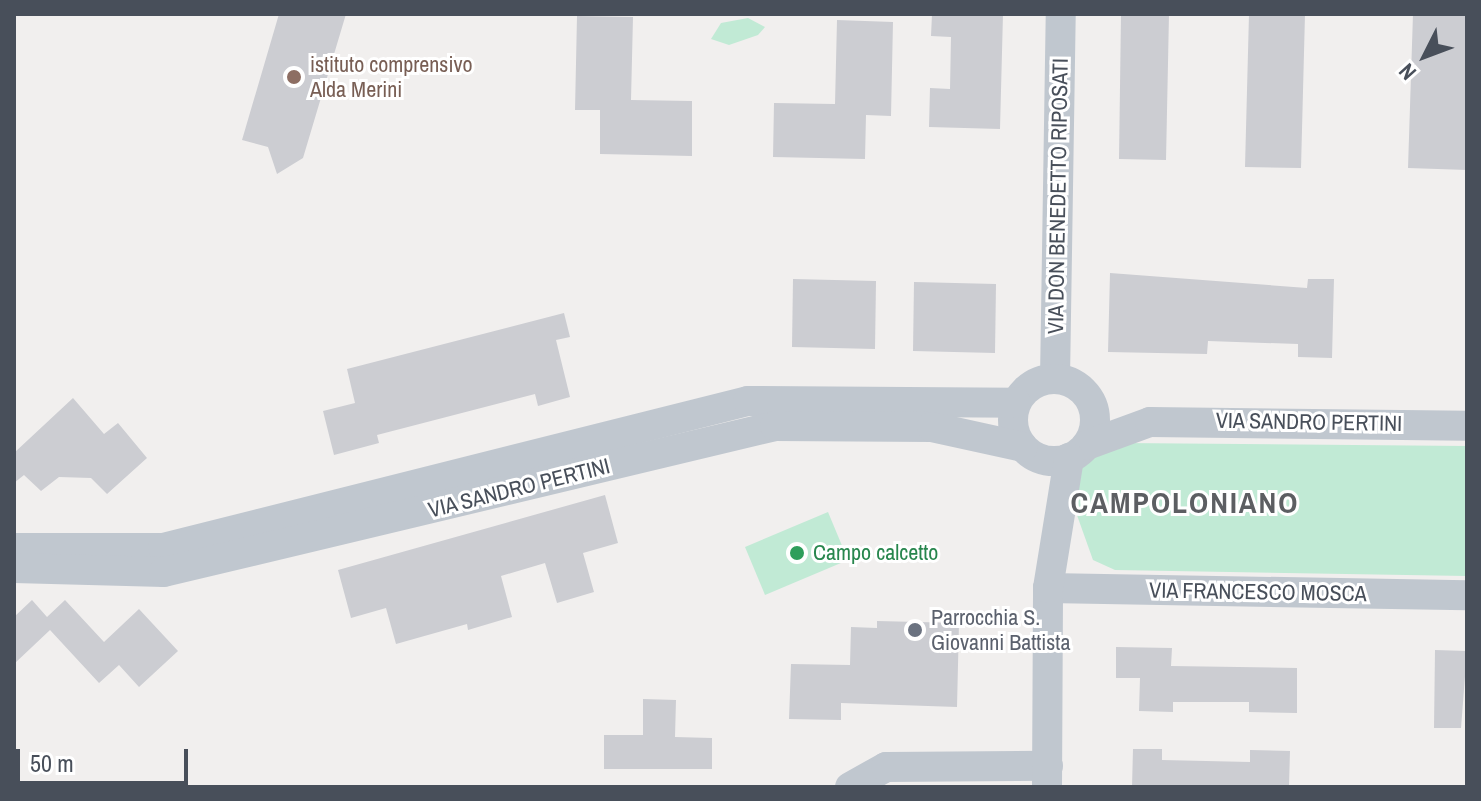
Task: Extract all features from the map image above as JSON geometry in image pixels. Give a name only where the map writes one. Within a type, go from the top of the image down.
[{"type":"street","name":"VIA DON BENEDETTO RIPOSATI","points":[[1055,379],[1061,14]]},
{"type":"street","points":[[850,787],[886,767],[1048,776],[1048,588],[1051,546],[1045,490],[1013,426],[1016,403],[1032,385],[1055,379],[1078,387],[1092,406],[1051,546]]},
{"type":"street","name":"VIA SANDRO PERTINI","points":[[14,548],[163,548],[748,401],[1016,403]]},
{"type":"street","name":"VIA SANDRO PERTINI","points":[[1092,406],[1150,422],[1467,426]]},
{"type":"street","name":"VIA SANDRO PERTINI","points":[[1078,451],[1150,422]]},
{"type":"street","name":"VIA SANDRO PERTINI","points":[[14,568],[164,572],[775,426],[932,427],[1027,451]]},
{"type":"street","points":[[1027,451],[1078,451]]},
{"type":"street","name":"VIA FRANCESCO MOSCA","points":[[1048,588],[1467,595]]},
{"type":"green space","points":[[748,18],[765,27],[758,35],[729,45],[711,39],[721,23]]},
{"type":"green space","points":[[1122,443],[1467,446],[1467,576],[1115,570],[1093,560],[1073,504],[1080,468],[1091,453]]},
{"type":"green space","name":"Campo calcetto","points":[[828,512],[848,560],[765,595],[745,547]]},
{"type":"building","name":"istituto comprensivo Alda Merini","points":[[279,14],[346,14],[303,158],[277,174],[268,147],[242,140]]},
{"type":"building","points":[[932,14],[1003,14],[1000,129],[929,127],[930,88],[950,89],[951,37],[931,36]]},
{"type":"building","points":[[1121,14],[1169,14],[1166,160],[1119,159]]},
{"type":"building","points":[[1249,14],[1305,14],[1301,168],[1245,167]]},
{"type":"building","points":[[1413,14],[1467,14],[1467,170],[1408,168]]},
{"type":"building","points":[[577,16],[633,17],[631,100],[692,101],[692,156],[600,154],[600,110],[575,110]]},
{"type":"building","points":[[837,20],[893,22],[891,116],[866,115],[865,159],[773,157],[774,103],[835,104]]},
{"type":"building","points":[[1110,273],[1307,288],[1308,279],[1334,279],[1332,358],[1298,357],[1298,344],[1208,341],[1207,354],[1108,352]]},
{"type":"building","points":[[793,279],[876,281],[875,349],[792,347]]},
{"type":"building","points":[[914,282],[996,284],[995,353],[913,351]]},
{"type":"building","points":[[564,313],[570,337],[556,340],[570,397],[538,406],[535,394],[377,435],[379,443],[334,455],[323,411],[355,403],[347,369]]},
{"type":"building","points":[[73,398],[104,434],[118,423],[147,458],[107,494],[91,478],[59,477],[41,491],[24,475],[14,483],[14,453]]},
{"type":"building","points":[[605,495],[618,543],[583,553],[594,592],[557,603],[545,563],[501,576],[512,617],[468,630],[467,624],[396,644],[386,608],[351,618],[338,570]]},
{"type":"building","points":[[32,600],[47,617],[65,600],[104,642],[139,609],[178,651],[139,687],[119,665],[99,683],[50,630],[14,664],[14,617]]},
{"type":"building","points":[[877,621],[959,623],[957,707],[841,703],[841,720],[789,719],[791,664],[850,665],[851,627],[877,628]]},
{"type":"building","points":[[1116,647],[1172,648],[1171,666],[1297,668],[1297,713],[1249,712],[1249,702],[1173,702],[1173,712],[1139,711],[1140,678],[1116,678]]},
{"type":"building","points":[[1435,650],[1467,651],[1461,728],[1434,728]]},
{"type":"building","points":[[643,699],[676,700],[675,737],[712,738],[712,769],[604,769],[604,735],[643,735]]},
{"type":"building","points":[[1133,749],[1162,749],[1162,760],[1250,762],[1250,750],[1290,751],[1289,787],[1132,787]]},
{"type":"place","name":"istituto comprensivo Alda Merini","points":[[294,77]]},
{"type":"place","name":"Campo calcetto","points":[[797,553]]},
{"type":"place","name":"Parrocchia S. Giovanni Battista","points":[[915,630]]},
{"type":"district","name":"CAMPOLONIANO","points":[[1185,502]]}]
